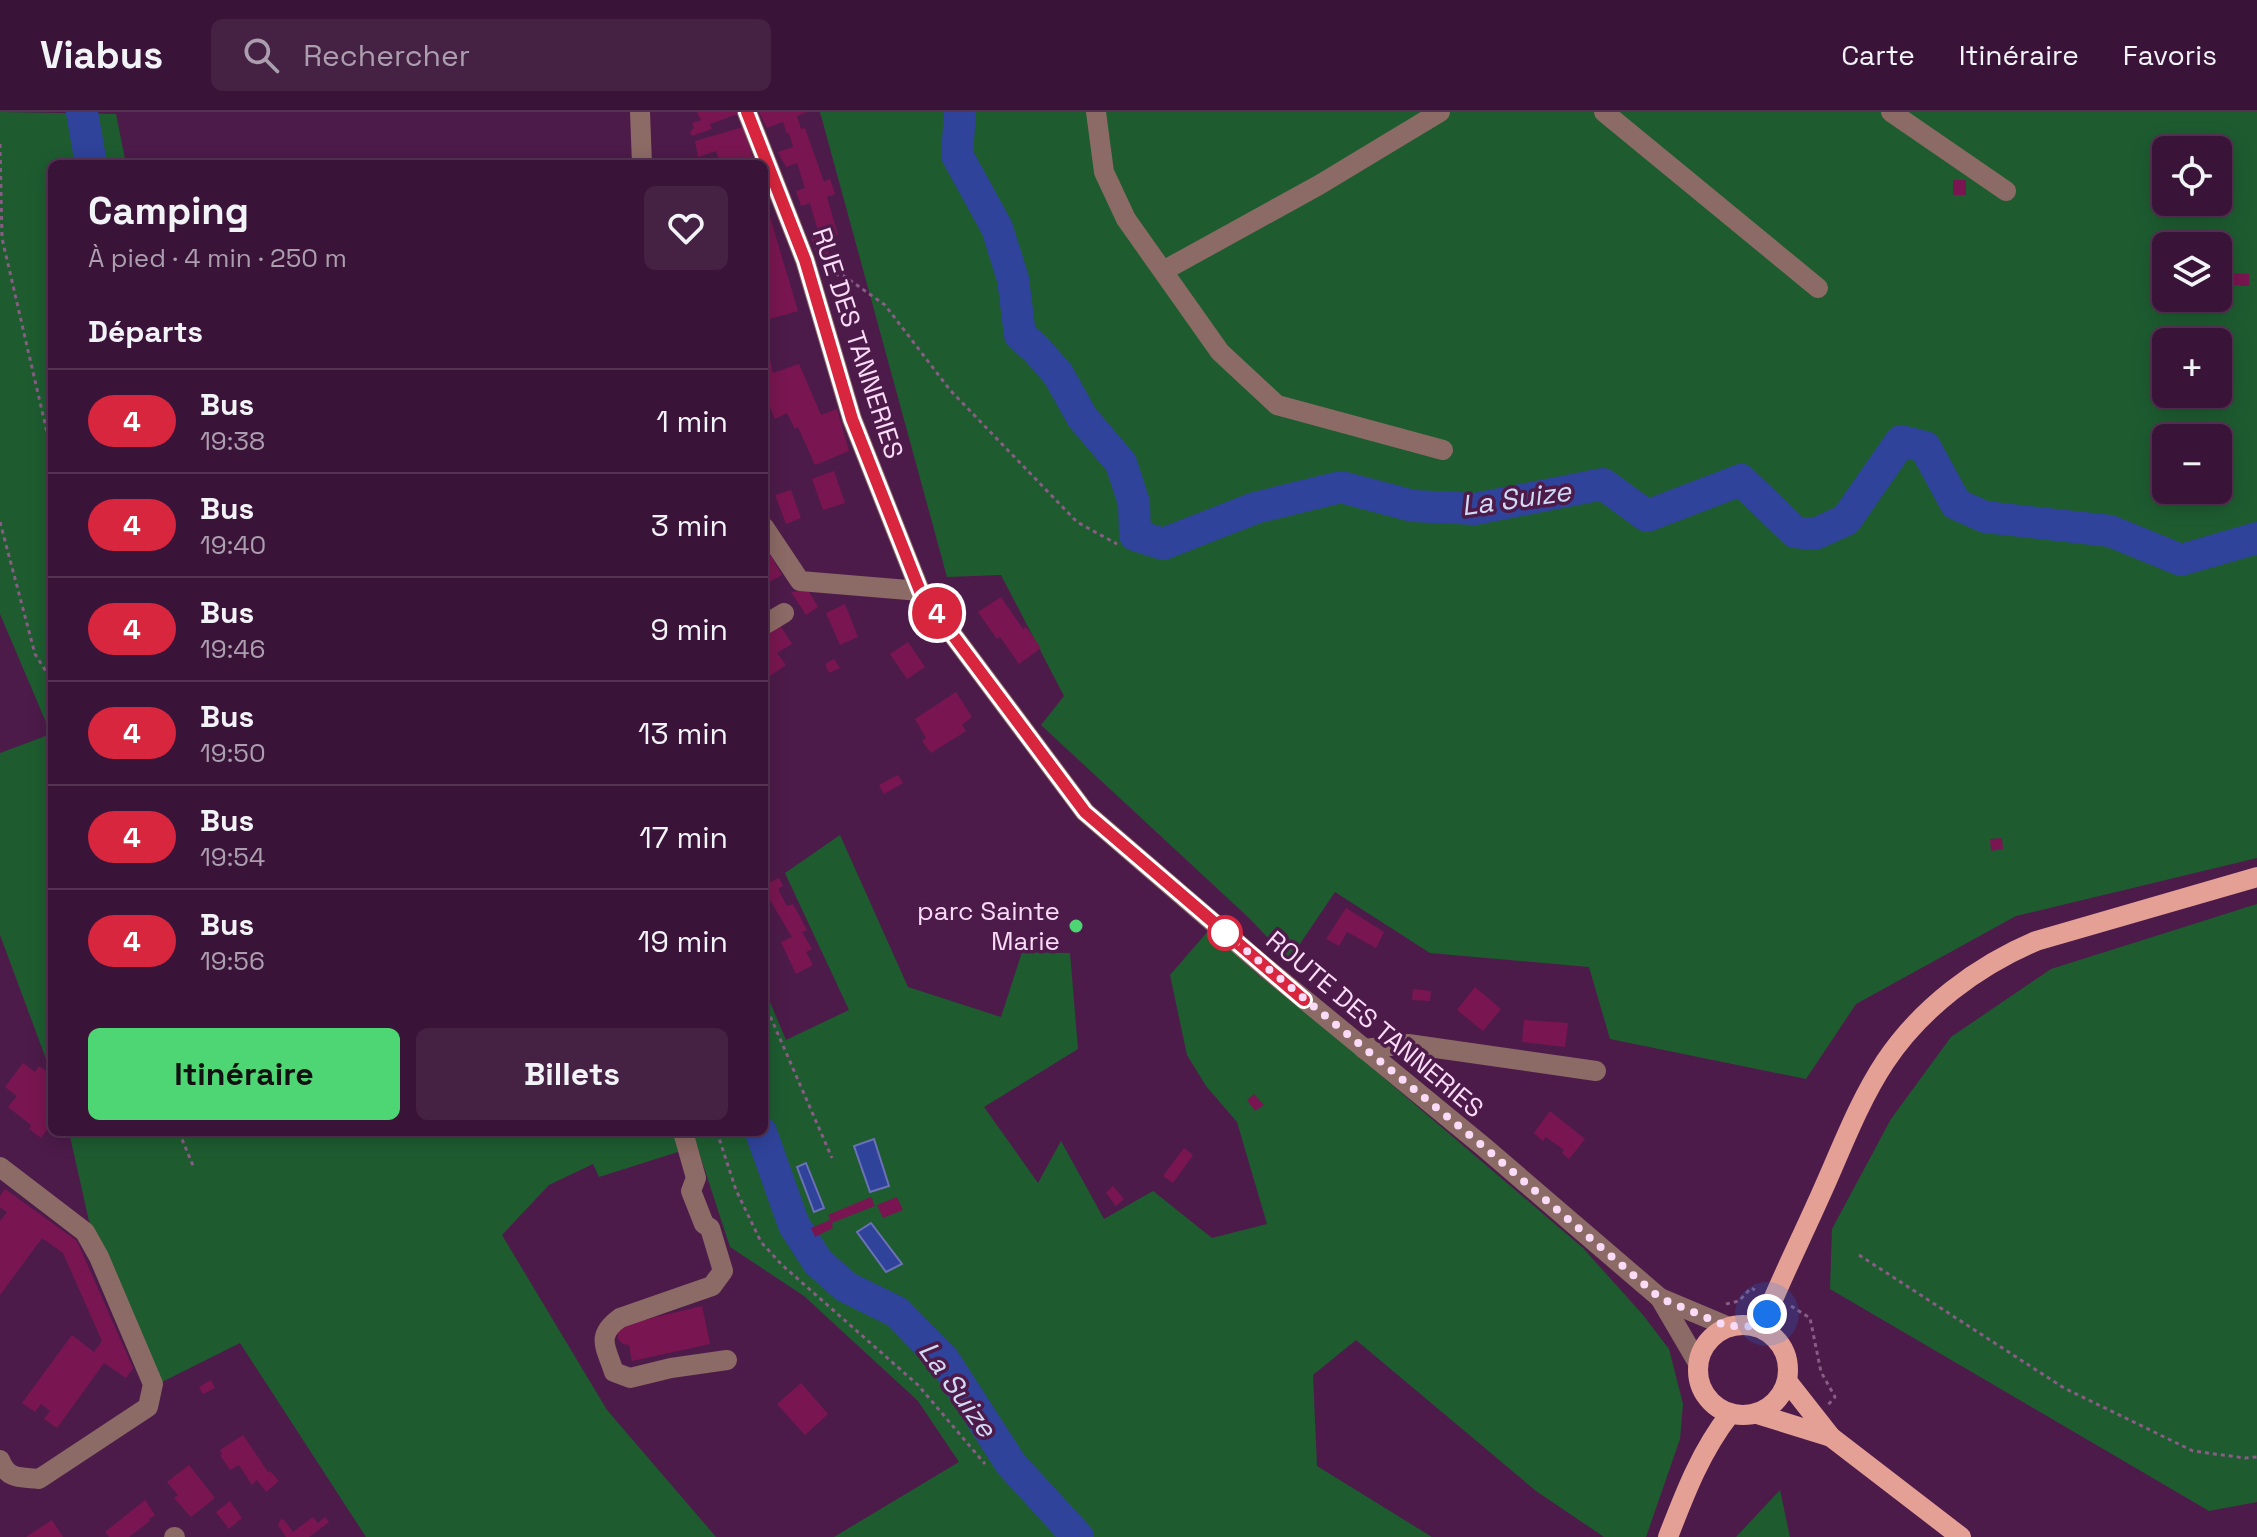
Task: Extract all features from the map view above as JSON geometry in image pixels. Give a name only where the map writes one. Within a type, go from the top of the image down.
[{"type":"main road","points":[[1761,1328],[1864,1101],[1904,1036],[1942,1000],[1974,973],[2004,954],[2036,941],[2257,877]]},
{"type":"main road","points":[[1739,1325],[1761,1328],[1782,1346],[1789,1373],[1787,1381],[1779,1398],[1757,1414],[1730,1414],[1709,1400],[1702,1389],[1698,1363],[1708,1341],[1717,1333],[1739,1325]]},
{"type":"main road","points":[[1787,1381],[1831,1437],[1961,1537]]},
{"type":"main road","points":[[1668,1537],[1688,1485],[1713,1437],[1730,1414]]},
{"type":"main road","points":[[1757,1414],[1831,1437]]},
{"type":"street","points":[[640,112],[642,160]]},
{"type":"street","name":"RUE DES TANNERIES","points":[[747,112],[766,160]]},
{"type":"street","points":[[1096,112],[1104,172],[1126,219],[1220,352],[1277,405],[1443,450]]},
{"type":"street","points":[[1163,271],[1319,185],[1440,112]]},
{"type":"street","points":[[1604,112],[1818,288]]},
{"type":"street","points":[[1891,112],[2006,191]]},
{"type":"street","name":"RUE DES TANNERIES","points":[[768,166],[808,269],[852,419],[920,591]]},
{"type":"street","points":[[768,533],[800,581],[920,591]]},
{"type":"street","name":"ROUTE DES TANNERIES","points":[[920,591],[1085,812],[1660,1298],[1729,1327]]},
{"type":"street","points":[[768,623],[784,613]]},
{"type":"street","points":[[1364,1049],[1408,1044],[1596,1071]]},
{"type":"street","points":[[684,1136],[696,1178],[691,1191],[704,1224],[710,1228],[723,1271],[712,1286],[620,1318],[607,1327],[604,1339],[614,1372],[630,1378],[727,1360]]},
{"type":"street","points":[[0,1167],[85,1232],[99,1257],[153,1384],[148,1407],[39,1479],[15,1477],[5,1471],[0,1460]]},
{"type":"street","name":"ROUTE DES TANNERIES","points":[[1660,1298],[1698,1363]]},
{"type":"path","points":[[0,144],[2,238],[48,437]]},
{"type":"path","points":[[808,269],[844,276],[885,305],[950,390],[1077,522],[1117,544]]},
{"type":"path","points":[[0,522],[35,654],[48,675]]},
{"type":"path","points":[[768,1011],[832,1158]]},
{"type":"path","points":[[181,1136],[194,1168]]},
{"type":"path","points":[[718,1136],[736,1190],[761,1242],[782,1265],[918,1385],[985,1464]]},
{"type":"path","points":[[1859,1255],[2064,1388],[2193,1451],[2257,1457]]},
{"type":"green space","points":[[0,112],[116,114],[125,160],[48,160],[48,727],[0,614]]},
{"type":"green space","points":[[820,112],[2257,112],[2257,858],[2016,916],[1856,1004],[1806,1079],[1610,1039],[1589,967],[1430,953],[1335,892],[1289,960],[1249,918],[1041,725],[1064,696],[1001,575],[947,577]]},
{"type":"green space","points":[[48,735],[48,1064],[0,935],[0,753]]},
{"type":"green space","points":[[840,835],[908,987],[1001,1017],[1022,952],[1070,953],[1078,1049],[984,1107],[1038,1183],[1061,1141],[1104,1219],[1153,1191],[1212,1238],[1267,1224],[1237,1122],[1206,1086],[1187,1055],[1170,975],[1209,930],[1258,975],[1316,1020],[1583,1248],[1669,1349],[1683,1404],[1680,1439],[1646,1537],[1604,1537],[1536,1491],[1356,1340],[1313,1375],[1317,1466],[1432,1537],[834,1537],[959,1462],[918,1401],[804,1296],[730,1247],[697,1146],[599,1177],[593,1164],[549,1185],[502,1235],[607,1410],[716,1537],[366,1537],[240,1343],[162,1382],[89,1221],[70,1136],[768,1136],[768,997],[786,1040],[849,1010],[785,873]]},
{"type":"green space","points":[[2257,904],[2257,1502],[2209,1511],[1830,1289],[1832,1229],[1891,1119],[1951,1037],[2051,969]]},
{"type":"green space","points":[[1780,1490],[1790,1537],[1736,1537]]},
{"type":"water","points":[[874,1139],[889,1186],[870,1192],[854,1146]]},
{"type":"water","points":[[806,1163],[824,1208],[814,1212],[797,1167]]},
{"type":"water","points":[[871,1223],[902,1264],[886,1272],[857,1232]]},
{"type":"building","points":[[697,112],[738,114],[710,124],[712,129],[692,136],[692,123],[701,120]]},
{"type":"building","points":[[759,112],[807,112],[797,116],[801,129],[805,128],[824,182],[830,179],[835,194],[827,197],[838,235],[822,239],[830,255],[819,259],[811,239],[819,235],[810,203],[801,206],[796,191],[805,188],[797,163],[786,167],[778,152],[793,147],[789,133],[783,122],[767,128]]},
{"type":"building","points":[[743,127],[754,160],[719,160],[716,151],[698,157],[695,141]]},
{"type":"building","points":[[1953,180],[1966,180],[1966,195],[1953,195]]},
{"type":"building","points":[[768,210],[798,311],[768,319]]},
{"type":"building","points":[[2232,273],[2249,274],[2249,286],[2232,285]]},
{"type":"building","points":[[768,350],[773,373],[799,364],[821,415],[837,409],[849,451],[815,465],[798,427],[795,429],[787,413],[775,419],[768,403]]},
{"type":"building","points":[[834,471],[845,503],[823,510],[812,479]]},
{"type":"building","points":[[791,490],[801,518],[786,524],[775,495]]},
{"type":"building","points":[[768,551],[782,575],[768,580]]},
{"type":"building","points":[[808,590],[818,607],[806,615],[791,592]]},
{"type":"building","points":[[1001,597],[1023,629],[1026,627],[1041,648],[1019,664],[978,612]]},
{"type":"building","points":[[845,604],[858,637],[840,645],[826,613]]},
{"type":"building","points":[[779,624],[792,644],[777,653],[786,665],[768,677],[770,645],[768,631]]},
{"type":"building","points":[[908,642],[925,667],[907,679],[890,654]]},
{"type":"building","points":[[834,659],[840,668],[829,673],[825,664]]},
{"type":"building","points":[[956,692],[972,717],[962,725],[966,731],[931,753],[922,741],[926,738],[915,719]]},
{"type":"building","points":[[898,775],[903,783],[884,794],[879,785]]},
{"type":"building","points":[[2002,838],[2003,849],[1991,851],[1990,839]]},
{"type":"building","points":[[779,878],[783,886],[778,889],[787,906],[793,904],[807,930],[802,932],[812,949],[806,952],[813,965],[796,974],[781,942],[792,937],[768,897],[768,883]]},
{"type":"building","points":[[1346,908],[1384,932],[1376,948],[1347,932],[1339,946],[1326,939]]},
{"type":"building","points":[[1475,987],[1501,1009],[1483,1031],[1457,1010]]},
{"type":"building","points":[[1413,989],[1431,991],[1430,1001],[1412,1000]]},
{"type":"building","points":[[1524,1020],[1568,1023],[1565,1047],[1522,1042]]},
{"type":"building","points":[[23,1063],[35,1072],[39,1066],[48,1072],[48,1128],[41,1138],[29,1129],[31,1125],[8,1107],[17,1096],[5,1087]]},
{"type":"building","points":[[1254,1094],[1264,1105],[1255,1111],[1247,1100]]},
{"type":"building","points":[[1550,1111],[1585,1139],[1569,1159],[1562,1153],[1564,1150],[1546,1137],[1543,1141],[1534,1133]]},
{"type":"building","points":[[1184,1148],[1193,1155],[1173,1183],[1163,1176]]},
{"type":"building","points":[[1113,1186],[1124,1199],[1116,1206],[1106,1193]]},
{"type":"building","points":[[5,1189],[77,1241],[133,1368],[126,1378],[104,1363],[57,1428],[44,1419],[50,1411],[41,1404],[35,1412],[22,1403],[72,1335],[94,1352],[102,1341],[63,1253],[42,1238],[0,1295],[0,1221],[7,1212],[0,1207],[0,1196]]},
{"type":"building","points":[[871,1197],[875,1206],[832,1223],[833,1228],[815,1237],[811,1228],[830,1220],[828,1215]]},
{"type":"building","points":[[897,1197],[903,1210],[883,1218],[877,1205]]},
{"type":"building","points":[[702,1306],[710,1344],[632,1361],[629,1345],[618,1339],[618,1330],[622,1325]]},
{"type":"building","points":[[211,1380],[215,1388],[203,1394],[199,1387]]},
{"type":"building","points":[[801,1383],[828,1414],[805,1435],[777,1404]]},
{"type":"building","points":[[243,1435],[268,1472],[279,1481],[266,1492],[257,1480],[252,1485],[239,1465],[230,1470],[220,1455],[220,1450]]},
{"type":"building","points":[[189,1465],[215,1498],[191,1517],[174,1498],[178,1495],[167,1482]]},
{"type":"building","points":[[145,1500],[155,1515],[150,1521],[129,1537],[109,1537],[105,1532]]},
{"type":"building","points":[[230,1501],[242,1518],[229,1529],[216,1512]]},
{"type":"building","points":[[313,1517],[318,1523],[325,1517],[329,1522],[309,1537],[286,1537],[278,1525],[281,1519],[284,1520],[293,1532]]},
{"type":"building","points":[[52,1520],[63,1537],[26,1537]]},
{"type":"waterway","name":"La Suize","points":[[82,112],[90,160]]},
{"type":"waterway","name":"La Suize","points":[[960,112],[957,155],[997,228],[1013,279],[1020,335],[1058,374],[1082,417],[1121,463],[1134,503],[1135,535],[1163,544],[1255,508],[1341,487],[1413,506],[1475,509],[1603,484],[1647,516],[1741,480],[1795,532],[1815,534],[1846,520],[1901,441],[1925,447],[1956,504],[1985,517],[2110,531],[2181,560],[2257,538]]},
{"type":"waterway","name":"La Suize","points":[[762,1136],[794,1225],[818,1262],[846,1287],[897,1312],[944,1360],[1011,1464],[1078,1537]]},
{"type":"bus line","name":"4","points":[[747,112],[768,160]]},
{"type":"bus line","name":"4","points":[[768,161],[805,260],[852,419],[920,591],[1085,812],[1304,1000]]},
{"type":"place","name":"parc Sainte Marie","points":[[1076,926]]},
{"type":"route","points":[[1225,933],[1484,1147],[1660,1298],[1729,1327],[1750,1325],[1761,1328],[1767,1314]]}]
